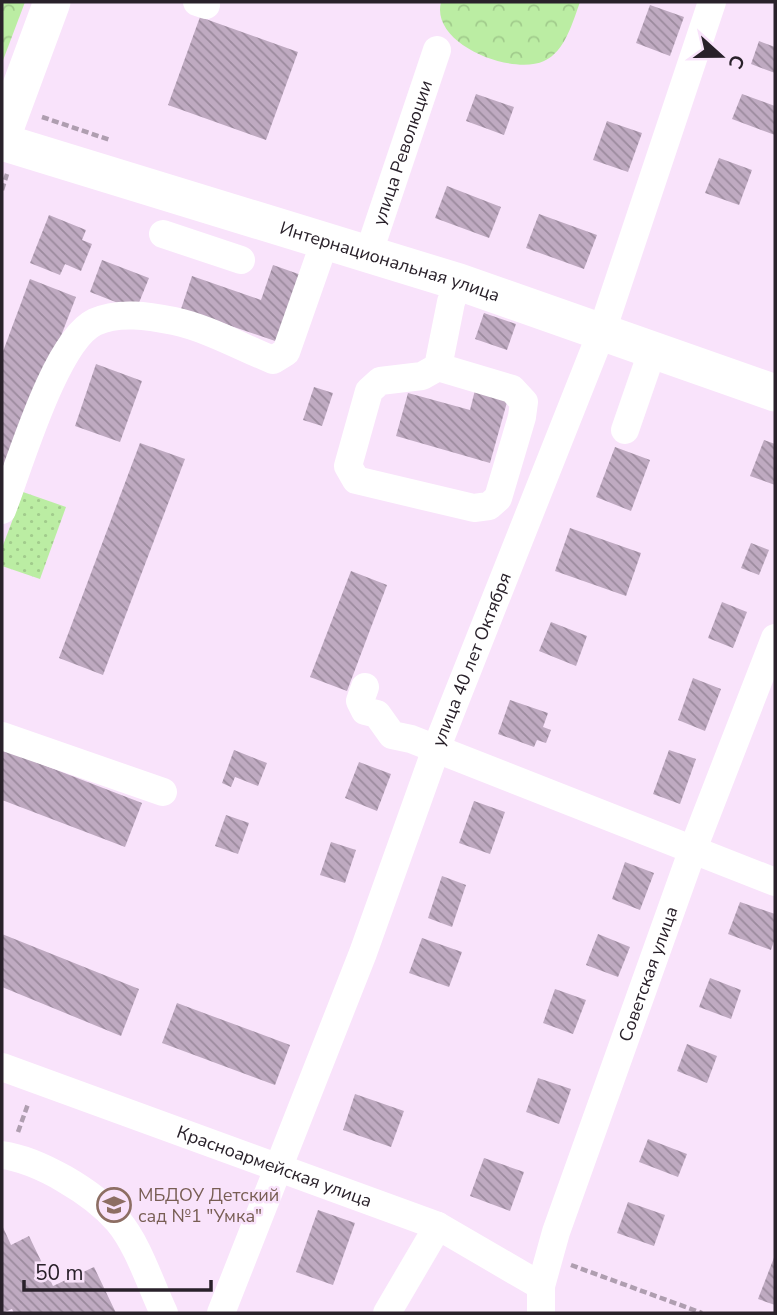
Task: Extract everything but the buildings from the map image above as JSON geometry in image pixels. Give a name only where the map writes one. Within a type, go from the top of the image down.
[{"type":"main road","points":[[2,136],[52,2]]},
{"type":"main road","name":"Интернациональная улица","points":[[2,142],[459,282],[775,393]]},
{"type":"street","name":"улица 40 лет Октября","points":[[222,1313],[363,953],[436,749],[602,331],[712,2]]},
{"type":"street","name":"улица Революции","points":[[368,255],[438,50]]},
{"type":"street","points":[[163,234],[241,260]]},
{"type":"street","points":[[2,510],[61,359],[78,336],[93,323],[110,317],[136,316],[176,321],[273,360],[286,352],[325,241]]},
{"type":"street","points":[[438,367],[512,389],[524,402],[498,498],[489,506],[474,508],[356,480],[348,466],[369,391],[380,381],[422,376],[438,367],[451,302],[459,282]]},
{"type":"street","points":[[625,430],[653,349]]},
{"type":"street","name":"Советская улица","points":[[541,1299],[548,1257],[693,849],[775,638]]},
{"type":"street","points":[[365,687],[360,701],[365,711],[377,714],[392,735],[436,749],[775,882]]},
{"type":"street","points":[[2,736],[163,792]]},
{"type":"street","name":"Красноармейская улица","points":[[2,1067],[439,1226],[541,1299]]},
{"type":"street","points":[[5,1155],[23,1159],[72,1185],[118,1222],[164,1313]]},
{"type":"street","points":[[387,1313],[439,1226]]},
{"type":"path","points":[[5,1155],[36,1079]]},
{"type":"path","points":[[548,1257],[702,1313]]},
{"type":"green space","points":[[2,2],[25,2],[2,63]]},
{"type":"green space","points":[[441,2],[580,2],[558,51],[544,61],[513,64],[476,53],[460,43],[448,31],[441,17]]},
{"type":"green space","points":[[23,492],[66,507],[40,579],[2,566],[2,548]]},
{"type":"place","name":"МБДОУ Детский сад №1 \"Умка\"","points":[[114,1205]]}]
